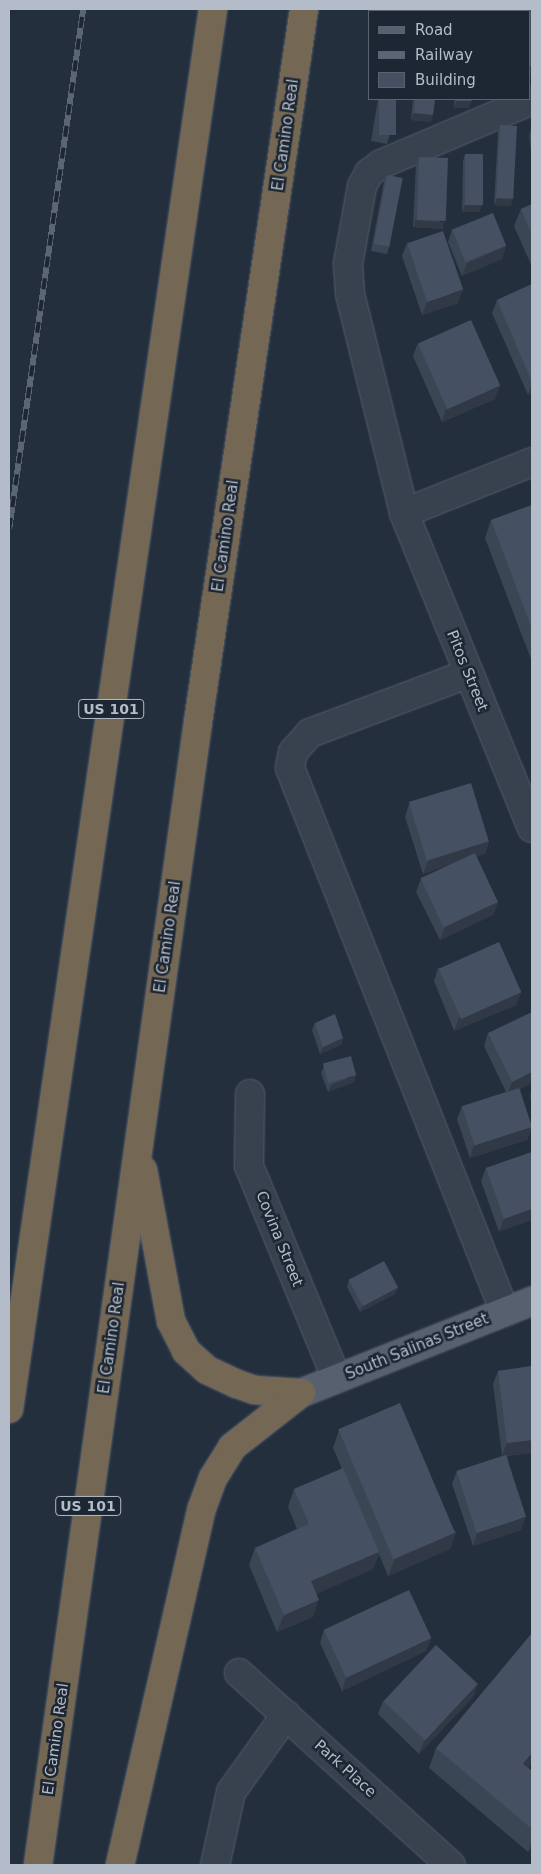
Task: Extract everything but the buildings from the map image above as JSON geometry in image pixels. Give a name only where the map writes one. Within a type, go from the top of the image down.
[{"type":"highway","name":"US 101","points":[[9,1409],[213,9]]},
{"type":"highway","name":"El Camino Real","points":[[38,1865],[139,1146],[304,9]]},
{"type":"highway","points":[[139,1146],[171,1320],[186,1351],[207,1370],[237,1384],[254,1390],[301,1394]]},
{"type":"highway","points":[[120,1865],[211,1485],[232,1447],[301,1394]]},
{"type":"main road","name":"South Salinas Street","points":[[301,1394],[532,1301]]},
{"type":"street","name":"Pitos Street","points":[[532,100],[380,164],[362,186],[348,264],[350,294],[404,513],[467,674],[532,828]]},
{"type":"street","points":[[404,513],[532,462]]},
{"type":"street","points":[[467,674],[310,733],[293,752],[290,768],[505,1312]]},
{"type":"street","name":"Covina Street","points":[[250,1094],[249,1166],[337,1379]]},
{"type":"street","name":"Park Place","points":[[239,1673],[451,1865]]},
{"type":"street","points":[[215,1865],[231,1792],[286,1714]]},
{"type":"railway","points":[[9,529],[83,9]]}]
